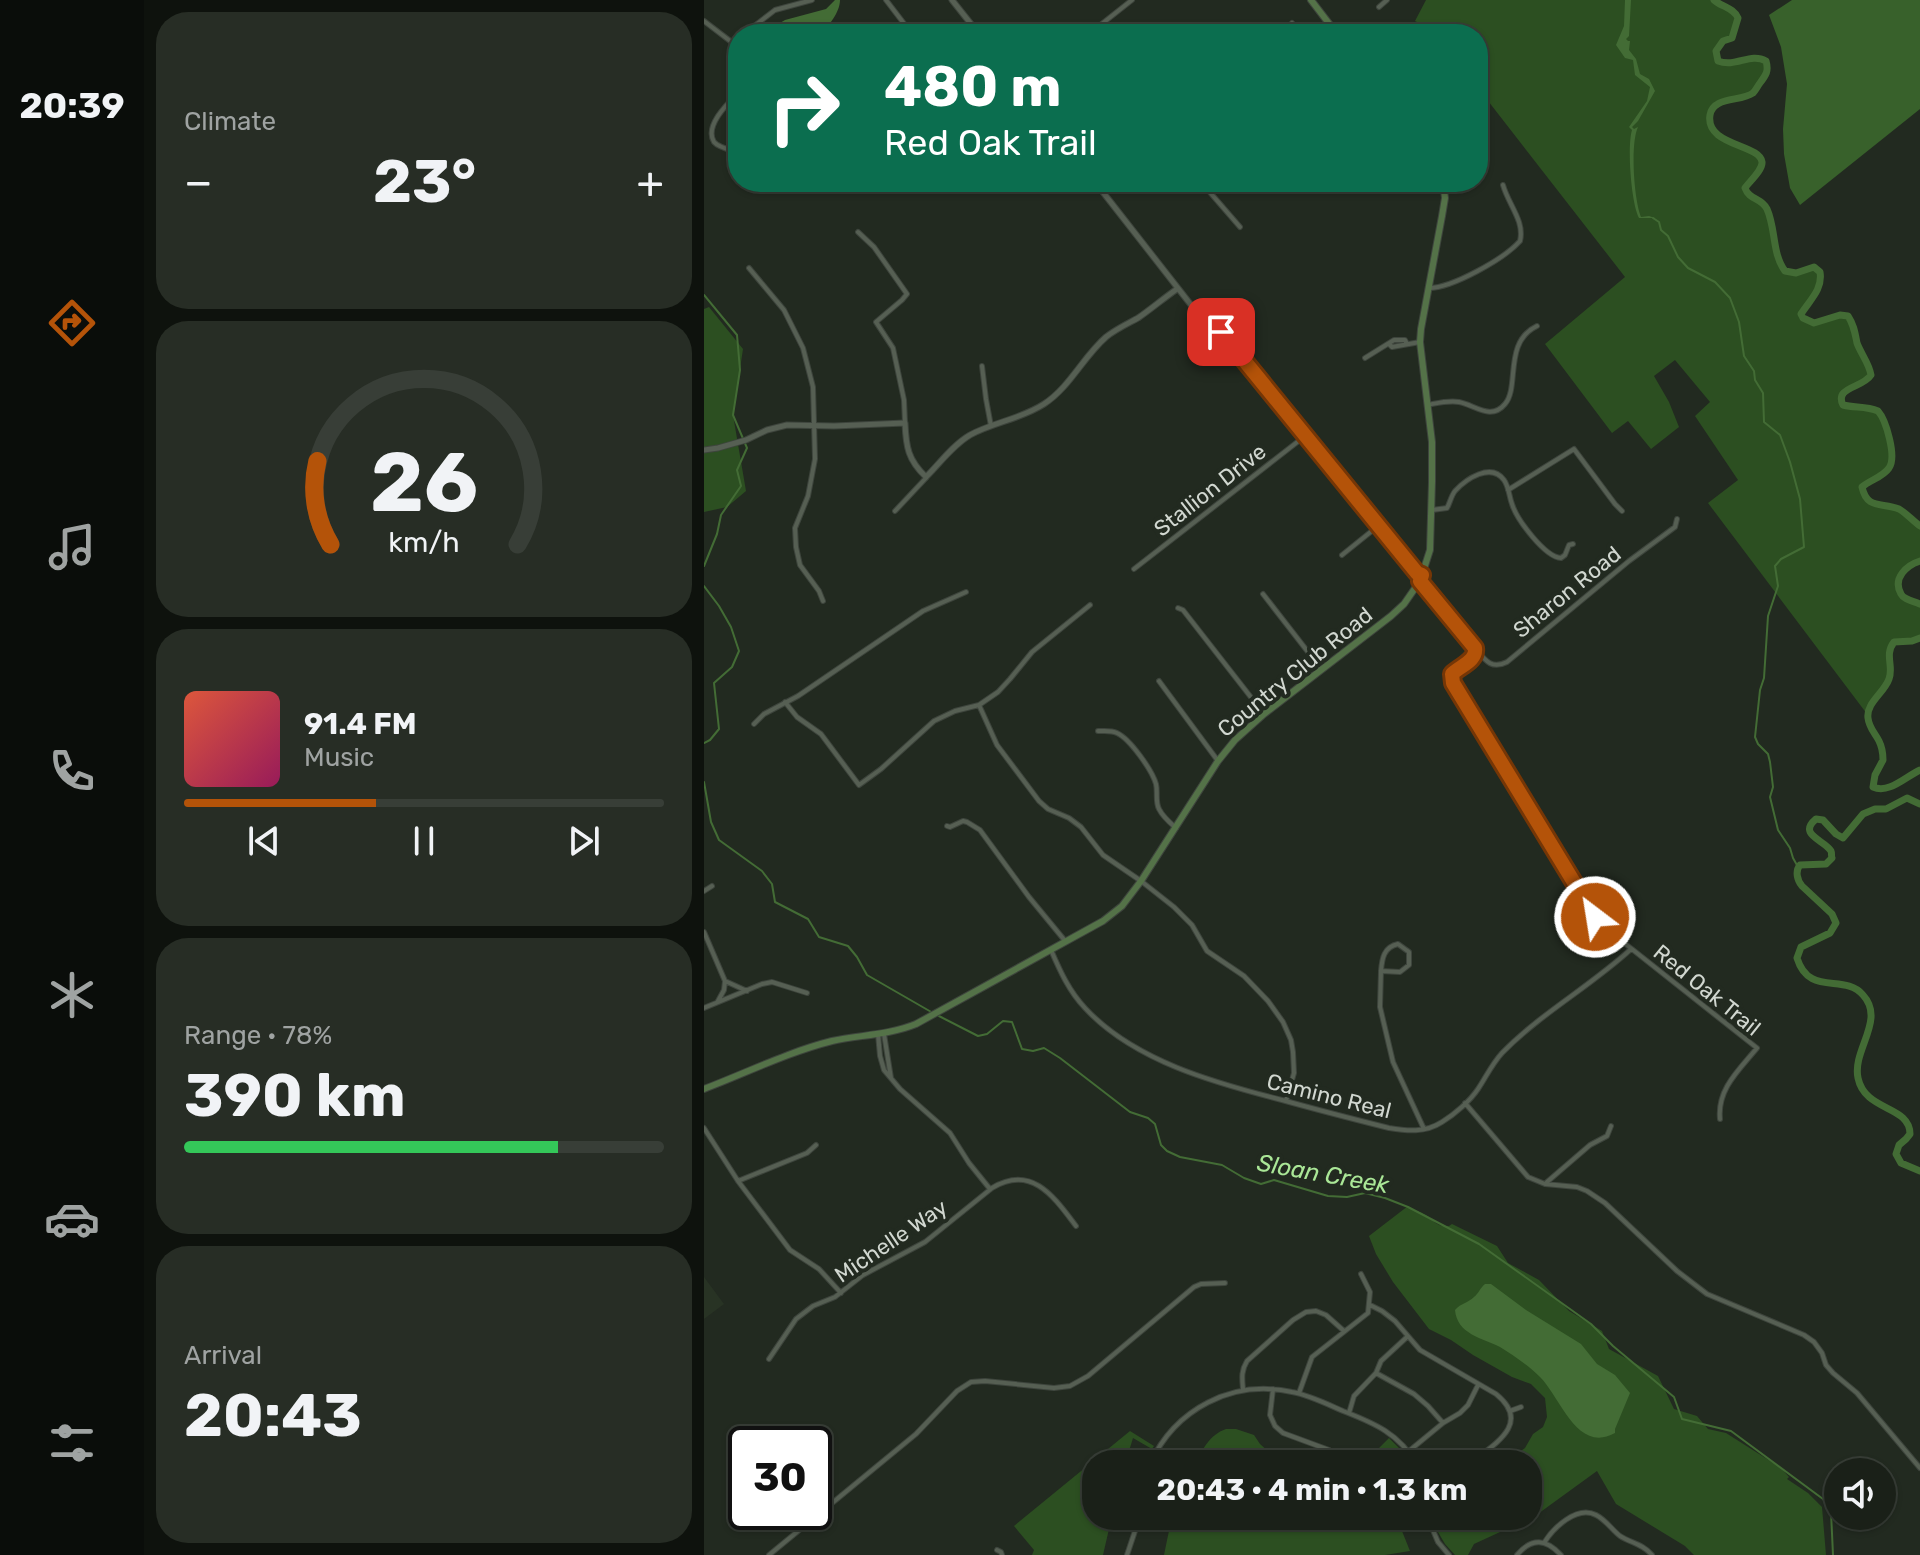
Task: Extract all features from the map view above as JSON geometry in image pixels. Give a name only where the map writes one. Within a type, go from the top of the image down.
[{"type":"main road","points":[[1311,0],[1329,24]]},
{"type":"main road","name":"Country Club Road","points":[[704,1089],[802,1050],[832,1041],[902,1029],[926,1019],[1111,915],[1141,881],[1218,761],[1235,740],[1391,616],[1412,594],[1430,550],[1432,442],[1420,342],[1444,192]]},
{"type":"street","points":[[757,24],[775,10],[812,0]]},
{"type":"street","points":[[886,0],[905,24]]},
{"type":"street","points":[[952,0],[971,24]]},
{"type":"street","points":[[1102,24],[1132,0]]},
{"type":"street","points":[[1379,7],[1387,0]]},
{"type":"street","points":[[704,21],[728,38]]},
{"type":"street","points":[[728,103],[717,114],[712,131],[716,145],[728,149]]},
{"type":"street","points":[[1429,288],[1456,282],[1503,255],[1520,241],[1521,226],[1503,185]]},
{"type":"street","points":[[1104,192],[1177,289],[1195,310],[1221,332],[1474,646]]},
{"type":"street","points":[[1210,192],[1240,227]]},
{"type":"street","points":[[858,232],[874,247],[907,294],[876,322],[893,348],[904,400],[908,451],[926,477]]},
{"type":"street","points":[[749,268],[784,310],[803,348],[813,387],[815,459],[808,496],[795,528],[800,565],[823,601]]},
{"type":"street","points":[[895,511],[960,442],[1046,403],[1106,337],[1177,289]]},
{"type":"street","points":[[1427,405],[1457,402],[1486,412],[1503,406],[1509,395],[1518,350],[1528,332],[1537,326]]},
{"type":"street","points":[[1365,358],[1394,340],[1405,340],[1407,344],[1420,342]]},
{"type":"street","points":[[982,366],[991,426]]},
{"type":"street","points":[[704,450],[746,440],[787,425],[905,423]]},
{"type":"street","name":"Stallion Drive","points":[[1134,569],[1305,436]]},
{"type":"street","points":[[1508,490],[1574,449],[1622,511]]},
{"type":"street","points":[[1432,510],[1447,508],[1456,490],[1482,472],[1498,474],[1505,481],[1517,516],[1552,557],[1561,558],[1573,544]]},
{"type":"street","name":"Sharon Road","points":[[1474,646],[1490,665],[1507,662],[1626,563],[1676,526],[1677,519]]},
{"type":"street","points":[[1342,555],[1378,526]]},
{"type":"street","points":[[754,724],[764,714],[832,674],[914,617],[966,592]]},
{"type":"street","points":[[1263,594],[1322,670]]},
{"type":"street","points":[[785,702],[797,717],[821,734],[859,785],[934,721],[979,705],[998,692],[1032,652],[1090,605]]},
{"type":"street","points":[[1178,608],[1183,610],[1264,714]]},
{"type":"street","name":"Red Oak Trail","points":[[1474,646],[1475,656],[1453,673],[1453,683],[1595,917],[1757,1048],[1726,1086],[1720,1103],[1720,1119]]},
{"type":"street","points":[[1159,681],[1218,761]]},
{"type":"street","points":[[979,705],[997,745],[1039,801],[1081,827],[1103,855],[1141,881],[1188,920],[1207,951],[1254,985],[1277,1013],[1291,1040],[1293,1052],[1294,1073],[1286,1101]]},
{"type":"street","points":[[1098,731],[1120,734],[1144,763],[1157,786],[1157,805],[1176,828]]},
{"type":"street","points":[[947,826],[963,821],[980,830],[1066,942]]},
{"type":"street","points":[[704,891],[712,886]]},
{"type":"street","points":[[704,932],[725,981],[717,1003]]},
{"type":"street","points":[[1381,971],[1405,969],[1410,961],[1409,952],[1395,944],[1383,956],[1381,971],[1380,1007],[1393,1062],[1424,1129],[1440,1124],[1465,1103],[1501,1054],[1631,949]]},
{"type":"street","name":"Camino Real","points":[[1051,950],[1066,982],[1085,1008],[1131,1044],[1173,1067],[1230,1087],[1389,1128],[1410,1132],[1424,1129]]},
{"type":"street","points":[[725,981],[747,991]]},
{"type":"street","points":[[704,1008],[772,982],[807,993]]},
{"type":"street","points":[[881,1034],[880,1056],[884,1070],[950,1133],[990,1189]]},
{"type":"street","points":[[1465,1103],[1532,1180],[1577,1187],[1598,1198],[1677,1271],[1707,1294],[1814,1342],[1826,1365],[1857,1393],[1920,1468]]},
{"type":"street","points":[[1545,1184],[1590,1145],[1607,1136],[1611,1126]]},
{"type":"street","points":[[704,1128],[738,1181],[790,1250],[819,1269],[841,1294]]},
{"type":"street","points":[[738,1181],[809,1152],[816,1145]]},
{"type":"street","name":"Michelle Way","points":[[769,1359],[796,1319],[813,1306],[841,1294],[863,1275],[925,1242],[1000,1183],[1019,1180],[1036,1183],[1052,1196],[1076,1226]]},
{"type":"street","points":[[1299,1393],[1312,1357],[1368,1313],[1370,1292],[1361,1274]]},
{"type":"street","points":[[769,1555],[916,1434],[957,1391],[971,1382],[1054,1388],[1076,1383],[1194,1287],[1225,1283]]},
{"type":"street","points":[[1370,1305],[1395,1321],[1420,1350],[1506,1402],[1511,1424],[1507,1433],[1486,1450]]},
{"type":"street","points":[[1243,1389],[1242,1368],[1247,1361],[1306,1312],[1316,1311],[1326,1315],[1344,1331]]},
{"type":"street","points":[[1349,1413],[1354,1396],[1376,1373],[1387,1353],[1407,1337]]},
{"type":"street","points":[[1376,1373],[1414,1394],[1443,1423]]},
{"type":"street","points":[[1409,1450],[1460,1413],[1468,1405],[1478,1385]]},
{"type":"street","points":[[1158,1450],[1165,1438],[1194,1410],[1220,1396],[1243,1389],[1299,1393],[1387,1431],[1407,1450]]},
{"type":"street","points":[[1273,1389],[1270,1415],[1275,1426],[1283,1433],[1329,1450]]},
{"type":"street","points":[[1510,1411],[1521,1407]]},
{"type":"street","points":[[1544,1543],[1553,1531],[1572,1517],[1590,1510],[1622,1537],[1643,1546],[1652,1555]]},
{"type":"street","points":[[1127,1555],[1135,1530]]},
{"type":"street","points":[[1433,1530],[1449,1555]]},
{"type":"street","points":[[1517,1555],[1530,1544],[1544,1543],[1561,1555]]},
{"type":"street","points":[[997,1550],[1002,1555]]},
{"type":"shaded area","points":[[835,0],[840,0],[829,24],[780,23],[785,20],[826,9]]},
{"type":"shaded area","points":[[1426,0],[1714,0],[1738,18],[1732,37],[1723,41],[1715,51],[1718,61],[1730,63],[1759,59],[1765,61],[1766,73],[1752,93],[1716,105],[1709,119],[1711,127],[1762,163],[1744,188],[1767,210],[1778,258],[1785,272],[1796,273],[1814,268],[1820,272],[1817,289],[1801,314],[1803,318],[1814,324],[1840,316],[1848,317],[1851,323],[1870,374],[1839,398],[1843,406],[1864,407],[1878,412],[1891,456],[1888,468],[1861,487],[1864,495],[1871,503],[1901,512],[1920,527],[1920,561],[1901,574],[1897,585],[1902,596],[1920,604],[1920,638],[1894,642],[1889,656],[1888,680],[1867,714],[1708,503],[1738,480],[1695,416],[1710,402],[1675,360],[1654,376],[1679,427],[1651,449],[1628,421],[1612,433],[1545,344],[1625,277],[1488,101],[1488,24],[1421,24],[1415,21]]},
{"type":"shaded area","points":[[1625,0],[1631,0],[1629,36],[1626,39],[1630,41],[1629,50],[1636,59],[1640,74],[1649,79],[1655,91],[1632,127],[1638,127],[1634,158],[1641,217],[1655,218],[1639,218],[1632,188],[1632,130],[1629,127],[1647,101],[1650,87],[1635,75],[1633,60],[1625,58],[1616,45],[1624,26]]},
{"type":"shaded area","points":[[1792,0],[1920,0],[1920,109],[1800,205],[1790,188],[1784,154],[1787,84],[1781,47],[1769,15]]},
{"type":"shaded area","points":[[709,307],[743,349],[733,415],[746,491],[727,507],[704,512],[704,309]]},
{"type":"shaded area","points":[[1408,1206],[1438,1225],[1452,1224],[1497,1246],[1508,1263],[1539,1280],[1569,1311],[1602,1331],[1609,1349],[1658,1376],[1674,1409],[1697,1416],[1708,1429],[1726,1433],[1781,1468],[1789,1477],[1787,1479],[1808,1493],[1822,1507],[1826,1555],[1694,1555],[1685,1546],[1616,1504],[1597,1471],[1542,1511],[1542,1450],[1522,1450],[1533,1434],[1543,1427],[1547,1417],[1545,1398],[1531,1384],[1512,1377],[1429,1329],[1393,1282],[1369,1236]]},
{"type":"shaded area","points":[[704,1277],[724,1304],[704,1319]]},
{"type":"shaded area","points":[[1485,1284],[1491,1284],[1581,1344],[1597,1364],[1615,1375],[1630,1393],[1615,1433],[1602,1437],[1590,1436],[1580,1430],[1536,1373],[1505,1350],[1460,1325],[1455,1310],[1472,1299]]},
{"type":"shaded area","points":[[1236,1429],[1254,1435],[1267,1450],[1203,1450],[1220,1432]]},
{"type":"shaded area","points":[[1130,1431],[1154,1446],[1152,1449],[1133,1438],[1129,1450],[1107,1450]]},
{"type":"shaded area","points":[[1389,1438],[1401,1450],[1377,1450]]},
{"type":"shaded area","points":[[1082,1470],[1082,1530],[1109,1530],[1103,1555],[1032,1555],[1034,1550],[1014,1526]]},
{"type":"shaded area","points":[[1169,1530],[1402,1530],[1410,1551],[1385,1555],[1164,1555]]},
{"type":"shaded area","points":[[1504,1530],[1474,1544],[1468,1555],[1455,1555],[1438,1532]]},
{"type":"waterway","points":[[1714,0],[1738,18],[1732,38],[1723,41],[1716,51],[1718,61],[1731,63],[1754,58],[1766,61],[1767,68],[1753,93],[1722,102],[1712,109],[1711,125],[1724,139],[1759,156],[1762,162],[1760,169],[1745,188],[1767,209],[1778,257],[1785,271],[1796,273],[1814,267],[1820,272],[1818,289],[1801,314],[1803,318],[1814,323],[1840,315],[1848,316],[1852,323],[1871,375],[1846,391],[1841,399],[1843,405],[1878,411],[1887,430],[1892,456],[1889,468],[1862,487],[1864,494],[1871,502],[1899,509],[1920,526]]},
{"type":"waterway","points":[[1653,218],[1659,222],[1678,257],[1688,268],[1715,282],[1730,298],[1739,322],[1744,356],[1763,393],[1764,422],[1780,435],[1800,499],[1804,547],[1781,559],[1775,566],[1778,586],[1768,616],[1764,678],[1755,737],[1768,754],[1770,762],[1773,787],[1770,797],[1778,830],[1798,867]]},
{"type":"waterway","name":"Sloan Creek","points":[[704,295],[737,335],[740,370],[733,415],[747,448],[737,470],[741,486],[721,515],[704,566]]},
{"type":"waterway","points":[[1920,561],[1906,569],[1898,583],[1902,596],[1920,604]]},
{"type":"waterway","name":"Sloan Creek","points":[[704,586],[731,627],[739,651],[732,667],[714,683],[719,729],[704,743]]},
{"type":"waterway","points":[[1920,638],[1894,642],[1890,651],[1889,679],[1868,713],[1883,755],[1873,787],[1891,787],[1920,770]]},
{"type":"waterway","name":"Sloan Creek","points":[[704,782],[711,822],[719,840],[762,871],[772,884],[775,902],[808,919],[819,937],[848,946],[867,975],[933,1013]]},
{"type":"waterway","points":[[1920,804],[1907,798],[1886,809],[1863,814],[1843,838],[1823,820],[1816,819],[1811,825],[1811,833],[1828,847],[1832,858],[1826,864],[1800,865],[1798,878],[1802,886],[1832,914],[1836,923],[1830,933],[1801,947],[1797,958],[1810,977],[1855,989],[1869,1005],[1870,1025],[1859,1057],[1858,1078],[1869,1097],[1903,1118],[1908,1125],[1910,1134],[1899,1145],[1896,1154],[1901,1163],[1920,1171]]},
{"type":"waterway","name":"Sloan Creek","points":[[939,1016],[978,1036],[987,1034],[1003,1021],[1012,1022],[1022,1049],[1033,1051],[1044,1048],[1130,1112],[1148,1118],[1155,1124],[1161,1145],[1180,1157],[1222,1165],[1261,1184],[1274,1180],[1328,1196],[1347,1197],[1365,1193],[1385,1198],[1479,1244],[1591,1324],[1674,1397],[1682,1419],[1731,1431],[1823,1499],[1831,1512],[1833,1555]]},
{"type":"route","points":[[1221,332],[1417,573],[1422,575],[1420,581],[1475,648],[1474,657],[1452,674],[1453,683],[1595,917]]}]
